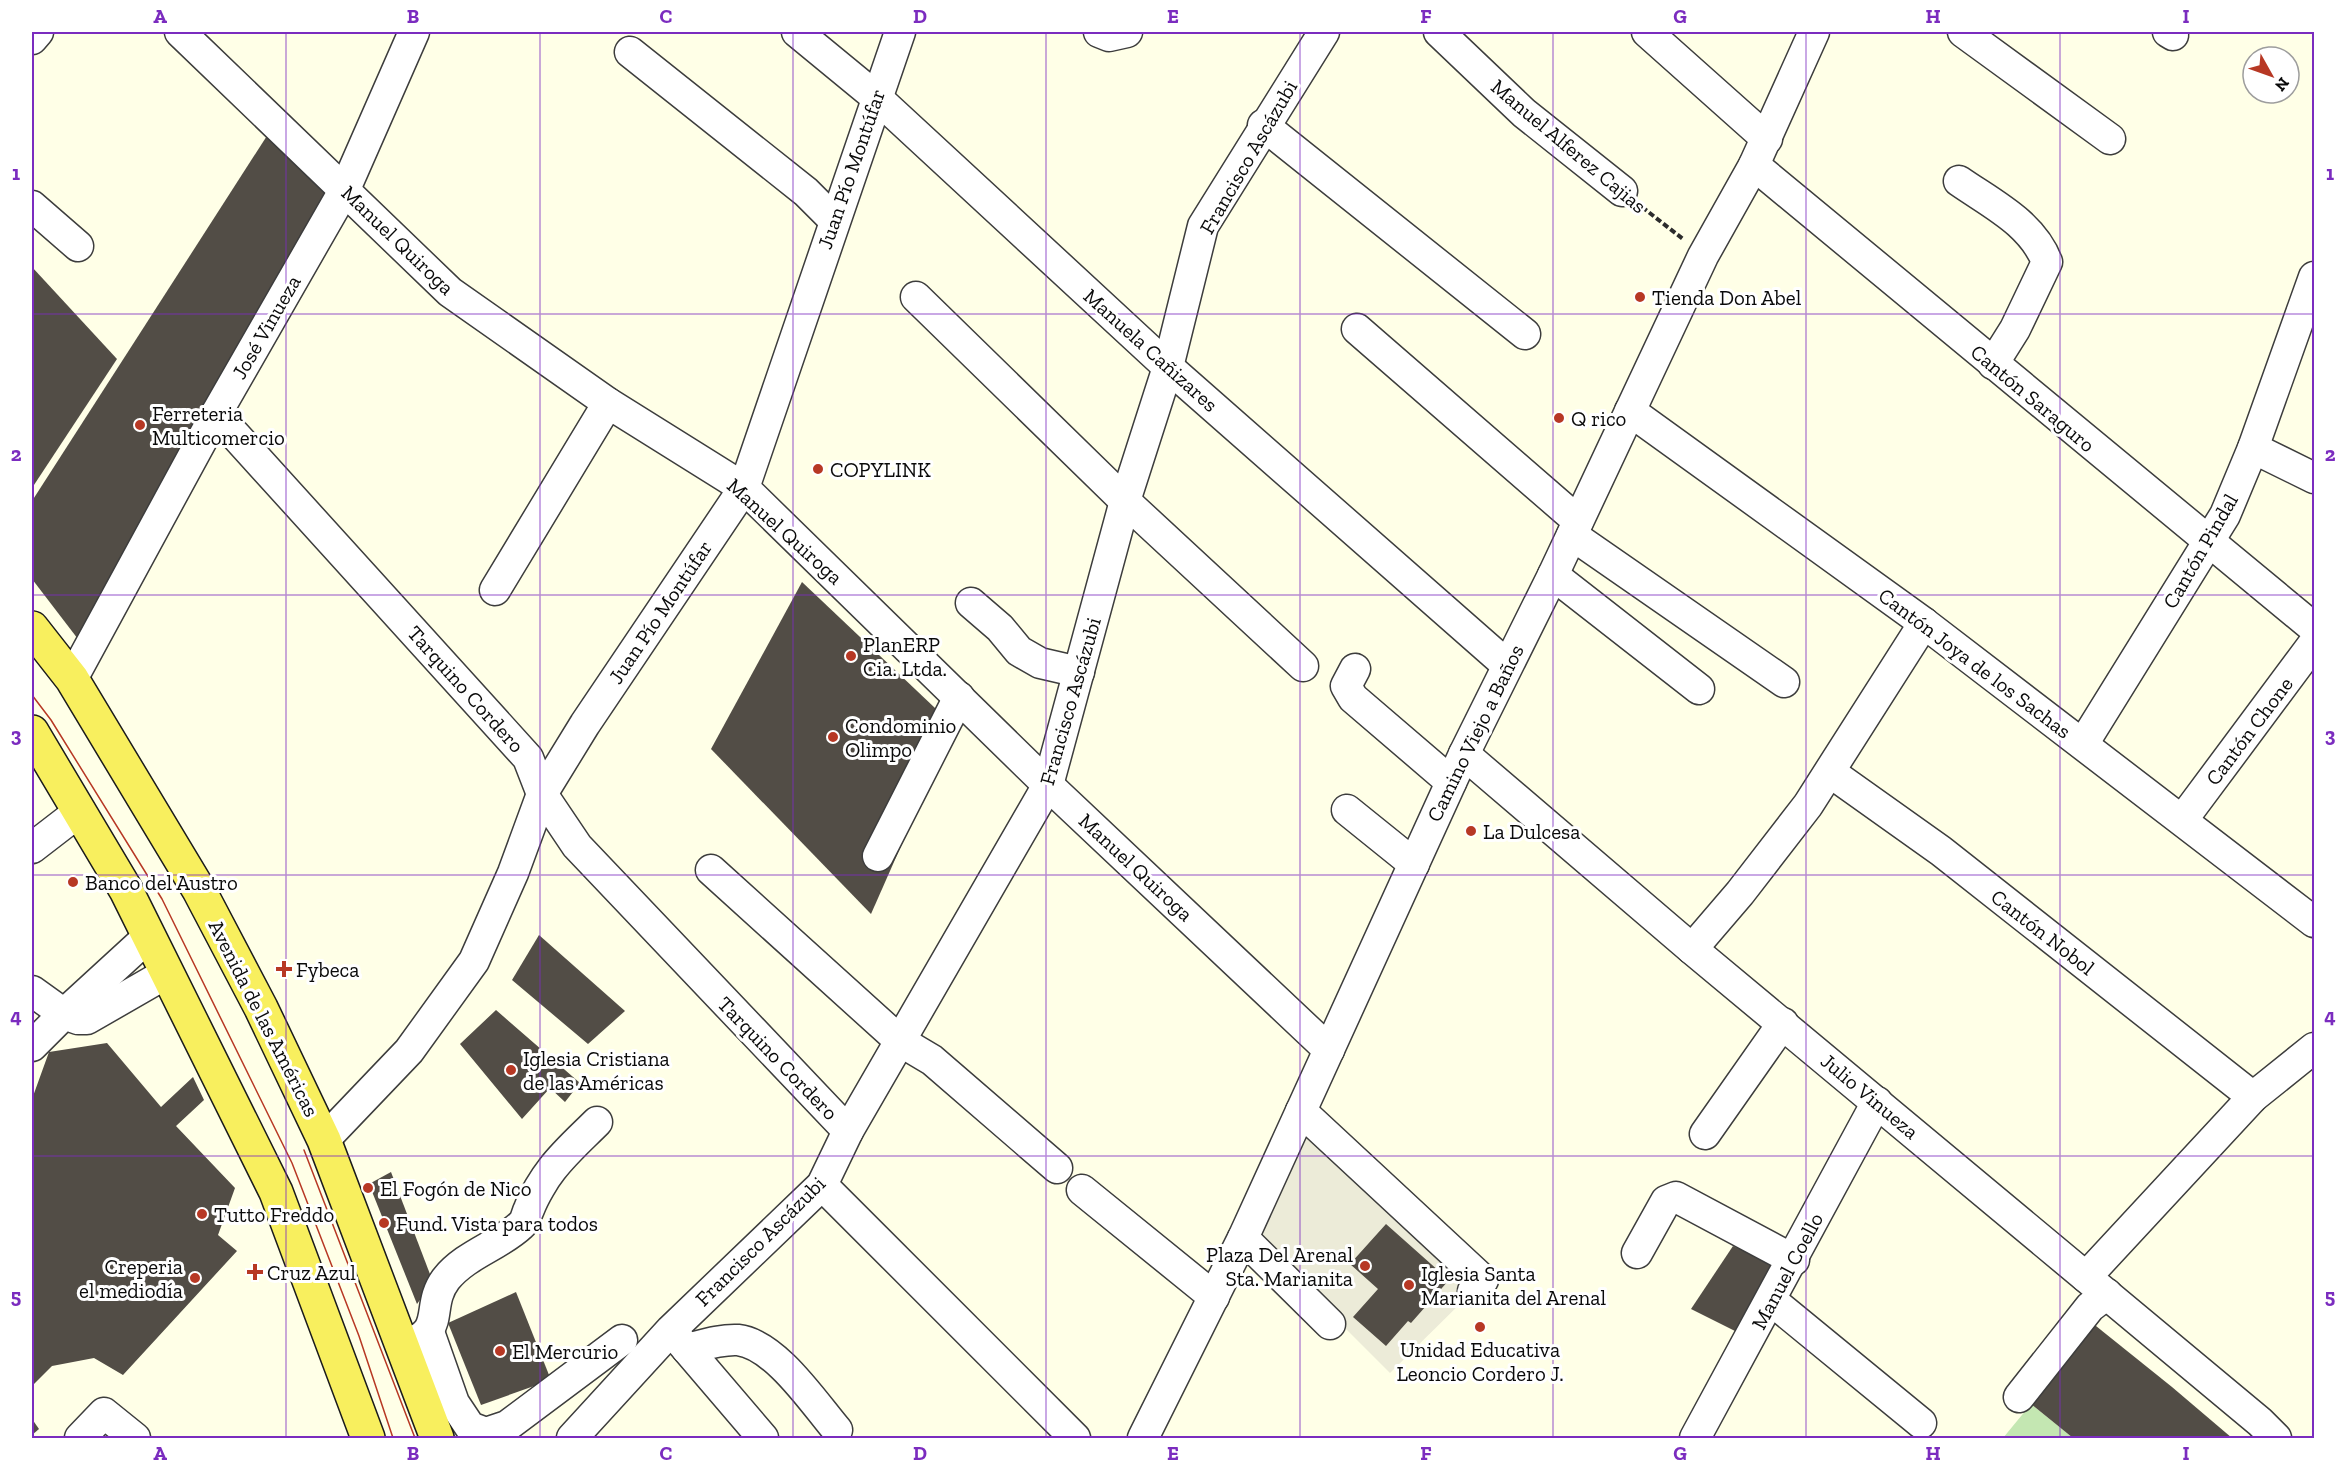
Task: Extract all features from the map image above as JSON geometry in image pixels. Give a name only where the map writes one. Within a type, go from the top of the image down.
[{"type":"main road","name":"Avenida de las Américas","points":[[32,628],[72,679],[200,890],[261,1008],[416,1339],[440,1418]]},
{"type":"main road","points":[[32,732],[126,890],[276,1192],[368,1438]]},
{"type":"street","points":[[32,39],[38,32]]},
{"type":"street","name":"Manuel Quiroga","points":[[180,32],[450,292],[608,403],[744,488],[1048,785],[1329,1050]]},
{"type":"street","name":"José Vinueza","points":[[72,679],[216,414],[345,189],[414,32]]},
{"type":"street","name":"Manuela Cañizares","points":[[797,32],[876,97],[1168,367],[1507,665]]},
{"type":"street","name":"Juan Pío Montúfar","points":[[324,1140],[409,1051],[474,961],[513,873],[542,794],[585,724],[744,488],[900,32]]},
{"type":"street","points":[[1100,32],[1109,36],[1127,32]]},
{"type":"street","name":"Francisco Ascázubi","points":[[580,1436],[679,1339],[822,1185],[848,1131],[1048,785],[1125,501],[1168,367],[1203,226],[1263,125],[1324,32]]},
{"type":"street","name":"Manuel Alferez Cajias","points":[[1439,32],[1524,113],[1622,191]]},
{"type":"street","points":[[1647,32],[1767,139]]},
{"type":"street","name":"Camino Viejo a Baños","points":[[1143,1438],[1243,1238],[1464,754],[1553,575],[1703,256],[1767,139],[1814,32]]},
{"type":"street","points":[[1963,32],[2110,139]]},
{"type":"street","points":[[630,52],[806,192],[834,220]]},
{"type":"street","points":[[1263,125],[1525,334]]},
{"type":"street","name":"Cantón Saraguro","points":[[1754,165],[2208,543],[2314,628]]},
{"type":"street","points":[[1959,181],[2026,227],[2041,246],[2047,262],[2015,329],[1993,364]]},
{"type":"street","points":[[32,206],[78,246]]},
{"type":"street","name":"Cantón Pindal","points":[[2083,744],[2225,515],[2253,448],[2314,277]]},
{"type":"street","points":[[916,297],[1125,501],[1303,666]]},
{"type":"street","points":[[1357,329],[1575,528],[1784,682]]},
{"type":"street","points":[[495,590],[608,403]]},
{"type":"street","name":"Cantón Joya de los Sachas","points":[[1630,411],[1924,623],[2183,819],[2314,922]]},
{"type":"street","name":"Tarquino Cordero","points":[[216,414],[528,758],[542,794],[577,846],[848,1131]]},
{"type":"street","points":[[2253,448],[2314,478]]},
{"type":"street","points":[[1553,575],[1699,689]]},
{"type":"street","points":[[971,603],[1000,628],[1019,651],[1040,663],[1079,672]]},
{"type":"street","points":[[1692,949],[1769,856],[1830,772],[1924,623]]},
{"type":"street","name":"Cantón Chone","points":[[2183,819],[2314,643]]},
{"type":"street","points":[[1355,669],[1346,686],[1353,698],[1451,782]]},
{"type":"street","points":[[878,856],[959,697]]},
{"type":"street","name":"Julio Vinueza","points":[[1464,754],[1692,949],[2260,1422],[2276,1438]]},
{"type":"street","name":"Cantón Nobol","points":[[1830,772],[1941,851],[2253,1097]]},
{"type":"street","points":[[1347,810],[1414,864]]},
{"type":"street","points":[[32,848],[80,811]]},
{"type":"street","points":[[711,870],[900,1041],[932,1060],[1057,1168]]},
{"type":"street","points":[[32,1046],[148,937]]},
{"type":"street","points":[[32,991],[64,1014],[78,1019],[87,1019],[167,973]]},
{"type":"street","points":[[1705,1134],[1783,1023]]},
{"type":"street","points":[[2019,1397],[2090,1307],[2097,1286],[2253,1097],[2312,1054]]},
{"type":"street","name":"Manuel Coello","points":[[1695,1438],[1794,1260],[1877,1102]]},
{"type":"street","points":[[1301,1111],[1483,1280],[1473,1291]]},
{"type":"street","points":[[416,1339],[435,1315],[436,1297],[447,1278],[470,1258],[506,1238],[524,1223],[529,1207],[551,1170],[597,1122]]},
{"type":"street","points":[[822,1185],[1075,1438]]},
{"type":"street","points":[[1082,1190],[1214,1297]]},
{"type":"street","points":[[1637,1253],[1666,1201],[1676,1197],[1794,1260]]},
{"type":"street","points":[[1243,1238],[1330,1324]]},
{"type":"street","points":[[1772,1300],[1921,1423]]},
{"type":"street","points":[[679,1339],[740,1340],[771,1354],[837,1430]]},
{"type":"street","points":[[679,1339],[763,1438]]},
{"type":"street","points":[[440,1418],[486,1433],[507,1426],[622,1340]]},
{"type":"street","points":[[80,1438],[104,1413],[135,1438]]},
{"type":"path","name":"Manuel Alferez Cajias","points":[[1622,191],[1703,256]]},
{"type":"green space","points":[[2031,1404],[2073,1438],[2003,1438]]},
{"type":"shaded area","name":"Plaza Del Arenal Sta. Marianita","points":[[1307,1135],[1473,1291],[1390,1373],[1258,1241]]},
{"type":"building","name":"Ferreteria Multicomercio","points":[[272,128],[331,183],[81,643],[32,579],[32,501]]},
{"type":"building","points":[[32,267],[117,359],[32,488]]},
{"type":"building","name":"Condominio Olimpo","points":[[802,582],[954,726],[871,914],[711,749]]},
{"type":"building","points":[[539,935],[625,1011],[588,1044],[512,980]]},
{"type":"building","name":"Iglesia Cristiana de las Américas","points":[[496,1010],[580,1083],[565,1102],[550,1088],[522,1119],[460,1044]]},
{"type":"building","points":[[107,1043],[161,1107],[193,1077],[204,1100],[176,1126],[235,1188],[218,1235],[237,1251],[123,1375],[94,1358],[52,1366],[32,1386],[32,1099],[49,1052]]},
{"type":"building","points":[[391,1172],[433,1282],[417,1304],[369,1184]]},
{"type":"building","name":"Iglesia Santa Marianita del Arenal","points":[[1386,1224],[1449,1280],[1411,1323],[1408,1321],[1386,1346],[1353,1317],[1378,1289],[1350,1264]]},
{"type":"building","points":[[1733,1246],[1780,1267],[1739,1333],[1691,1309]]},
{"type":"building","name":"El Mercurio","points":[[516,1292],[551,1380],[481,1405],[448,1323]]},
{"type":"building","points":[[2091,1322],[2232,1438],[2073,1438],[2031,1404]]},
{"type":"building","points":[[32,1419],[39,1429],[32,1435]]},
{"type":"tram line","points":[[32,695],[51,720],[162,899],[292,1163],[359,1336],[393,1438]]},
{"type":"tram line","points":[[304,1150],[415,1438]]},
{"type":"place","name":"Tienda Don Abel","points":[[1640,297]]},
{"type":"place","name":"Q rico","points":[[1559,418]]},
{"type":"place","name":"Ferreteria Multicomercio","points":[[140,425]]},
{"type":"place","name":"COPYLINK","points":[[818,469]]},
{"type":"place","name":"PlanERP Cia. Ltda.","points":[[851,656]]},
{"type":"place","name":"Condominio Olimpo","points":[[833,737]]},
{"type":"place","name":"La Dulcesa","points":[[1471,831]]},
{"type":"place","name":"Banco del Austro","points":[[73,882]]},
{"type":"place","name":"Fybeca","points":[[284,969]]},
{"type":"place","name":"Iglesia Cristiana de las Américas","points":[[511,1070]]},
{"type":"place","name":"El Fogón de Nico","points":[[368,1188]]},
{"type":"place","name":"Tutto Freddo","points":[[202,1214]]},
{"type":"place","name":"Fund. Vista para todos","points":[[384,1223]]},
{"type":"place","name":"Plaza Del Arenal Sta. Marianita","points":[[1365,1266]]},
{"type":"place","name":"Cruz Azul","points":[[255,1272]]},
{"type":"place","name":"Creperia el mediodía","points":[[195,1278]]},
{"type":"place","name":"Iglesia Santa Marianita del Arenal","points":[[1409,1285]]},
{"type":"place","name":"Unidad Educativa Leoncio Cordero J.","points":[[1480,1327]]},
{"type":"place","name":"El Mercurio","points":[[500,1351]]}]
